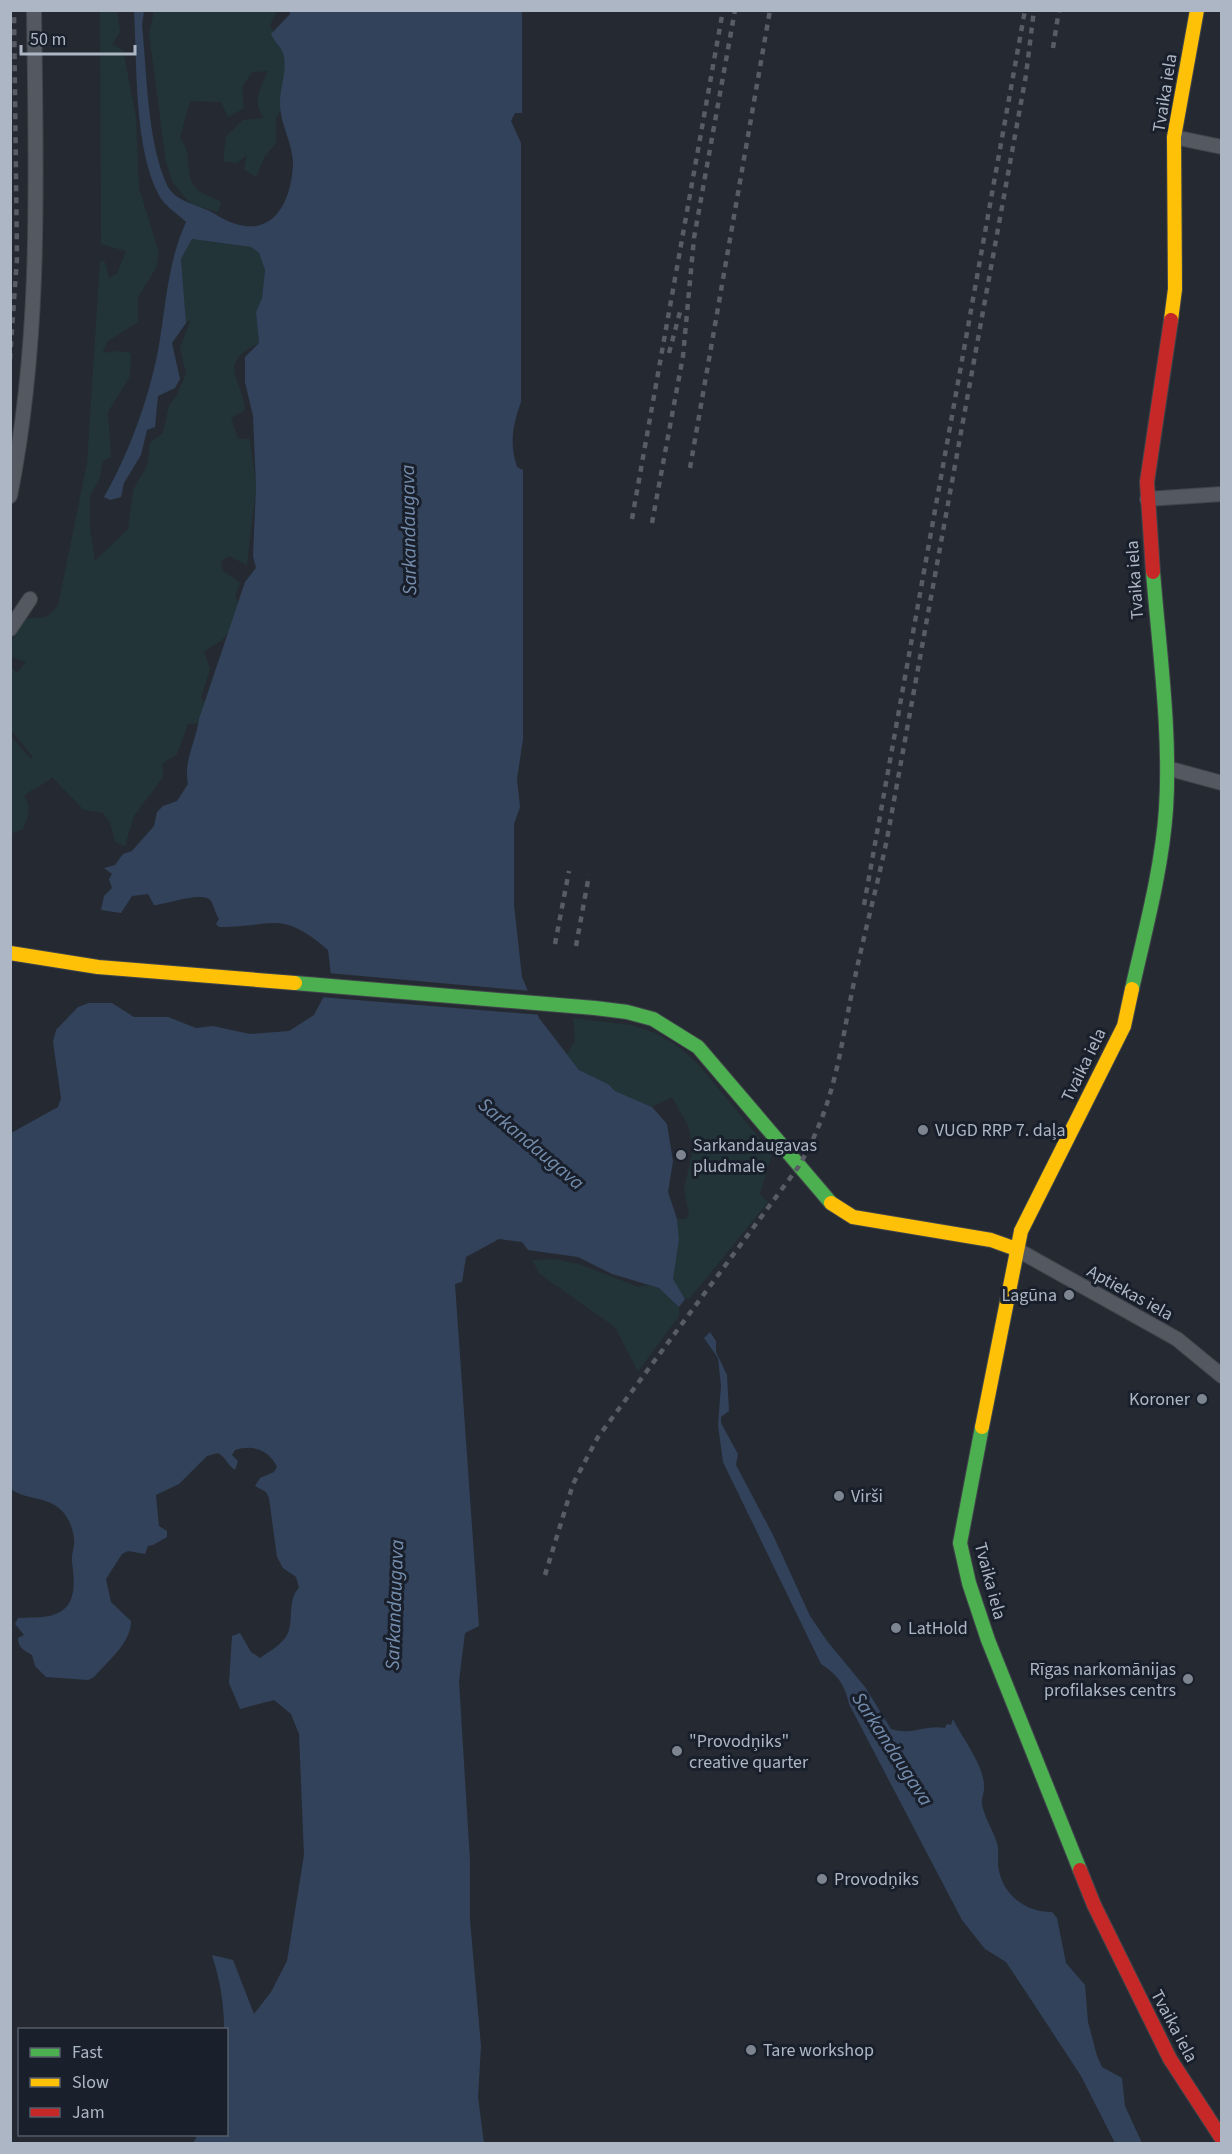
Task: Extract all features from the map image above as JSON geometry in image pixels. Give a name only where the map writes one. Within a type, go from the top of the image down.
[{"type":"main road","name":"Tvaika iela","points":[[1197,10],[1174,137],[1176,289],[1147,482],[1167,768],[1166,811],[1152,897],[1124,1026],[1021,1231],[960,1543],[962,1557],[1010,1699],[1094,1905],[1170,2060],[1221,2139]]},
{"type":"main road","points":[[10,953],[98,967],[575,1006],[649,1016],[685,1037],[710,1060],[820,1192],[842,1212],[871,1221],[991,1240],[1016,1249]]},
{"type":"street","points":[[10,496],[24,416],[33,314],[34,10]]},
{"type":"street","points":[[1174,137],[1221,147]]},
{"type":"street","points":[[1147,499],[1221,494]]},
{"type":"street","points":[[10,629],[30,599]]},
{"type":"street","points":[[1167,768],[1221,783]]},
{"type":"street","name":"Aptiekas iela","points":[[1016,1249],[1177,1339],[1221,1374]]},
{"type":"shaded area","points":[[100,11],[117,11],[120,32],[112,44],[123,50],[136,117],[139,188],[159,253],[156,268],[138,297],[138,322],[108,341],[102,353],[117,351],[131,353],[130,376],[108,412],[111,457],[103,461],[99,480],[90,495],[90,529],[95,561],[128,529],[133,490],[147,466],[150,443],[163,433],[169,405],[176,397],[186,374],[180,348],[191,319],[186,323],[181,259],[192,239],[251,247],[259,253],[265,270],[262,298],[256,312],[259,343],[238,358],[234,365],[245,410],[231,418],[238,439],[250,439],[256,487],[247,565],[229,556],[221,561],[223,571],[240,583],[235,597],[246,612],[221,641],[204,651],[210,669],[201,698],[209,707],[206,723],[188,724],[177,754],[162,764],[163,777],[134,816],[125,846],[115,842],[110,822],[103,813],[84,810],[52,777],[24,796],[29,808],[23,829],[11,834],[11,736],[31,759],[33,757],[11,730],[11,668],[17,673],[26,662],[13,657],[10,643],[25,619],[46,617],[58,606],[87,463],[100,261],[105,262],[109,278],[117,274],[126,251],[101,244]]},
{"type":"shaded area","points":[[154,11],[277,11],[270,25],[288,57],[290,95],[276,118],[276,143],[265,156],[256,177],[244,169],[247,155],[237,163],[223,162],[226,137],[243,120],[264,118],[258,107],[258,95],[268,71],[252,72],[242,87],[244,108],[228,117],[221,102],[190,101],[180,138],[187,152],[189,172],[194,185],[199,191],[221,202],[218,212],[191,204],[173,183],[166,162],[149,34]]},
{"type":"shaded area","points":[[573,1018],[631,1025],[655,1033],[679,1047],[698,1064],[772,1153],[760,1194],[768,1202],[690,1298],[685,1299],[673,1279],[679,1240],[677,1219],[686,1219],[689,1214],[684,1189],[693,1149],[688,1125],[672,1097],[652,1107],[615,1091],[608,1084],[579,1070],[567,1054],[575,1041]]},
{"type":"shaded area","points":[[555,1259],[582,1265],[638,1287],[657,1287],[679,1307],[679,1316],[638,1371],[615,1327],[540,1274],[532,1260]]},
{"type":"water","name":"Sarkandaugava","points":[[134,11],[144,11],[142,25],[151,126],[166,183],[170,190],[181,199],[232,223],[247,226],[260,225],[270,220],[279,211],[291,183],[293,157],[280,110],[284,59],[282,50],[271,34],[290,14],[290,11],[522,11],[522,113],[515,113],[511,121],[521,143],[521,402],[514,426],[513,442],[517,467],[523,470],[523,739],[517,779],[520,807],[514,824],[514,905],[522,977],[539,1018],[579,1070],[608,1084],[615,1091],[652,1107],[667,1124],[673,1161],[668,1192],[677,1219],[679,1240],[673,1279],[685,1299],[679,1307],[659,1288],[612,1274],[578,1257],[528,1250],[522,1242],[499,1239],[466,1257],[462,1282],[455,1284],[479,1626],[465,1633],[459,1681],[470,1861],[470,1920],[481,2046],[478,2097],[484,2143],[193,2143],[197,2136],[228,2136],[228,2028],[224,2028],[219,1983],[212,1955],[233,1960],[254,2014],[271,1992],[287,1961],[304,1855],[299,1734],[291,1714],[274,1700],[240,1709],[229,1683],[232,1636],[240,1633],[251,1652],[260,1658],[272,1650],[283,1641],[288,1633],[293,1598],[299,1588],[296,1577],[283,1568],[277,1557],[269,1498],[266,1492],[255,1486],[260,1478],[274,1472],[277,1467],[270,1456],[254,1448],[235,1450],[232,1455],[238,1461],[235,1470],[218,1453],[207,1456],[179,1484],[156,1495],[159,1526],[167,1531],[167,1537],[148,1546],[145,1554],[128,1551],[122,1554],[106,1579],[111,1602],[131,1621],[123,1644],[94,1677],[88,1680],[46,1677],[35,1666],[32,1655],[20,1646],[18,1638],[24,1635],[15,1624],[18,1618],[47,1616],[63,1610],[71,1600],[74,1588],[72,1559],[74,1540],[67,1517],[49,1502],[11,1489],[11,1133],[58,1107],[61,1098],[53,1042],[56,1030],[78,1007],[89,1003],[112,1003],[134,1017],[168,1017],[196,1028],[213,1026],[250,1034],[289,1031],[314,1015],[331,975],[328,950],[312,937],[298,929],[276,923],[219,927],[216,924],[219,919],[211,901],[207,898],[193,897],[154,905],[148,894],[132,896],[121,913],[101,910],[104,896],[112,888],[109,879],[112,874],[104,868],[115,865],[123,854],[132,851],[154,826],[157,812],[163,806],[177,801],[188,784],[188,759],[199,719],[245,582],[256,568],[253,556],[256,487],[253,416],[245,382],[245,357],[259,343],[256,312],[262,298],[265,270],[259,253],[251,247],[192,239],[181,259],[186,323],[172,343],[180,379],[175,388],[158,396],[155,427],[147,430],[141,455],[124,483],[121,497],[110,500],[104,497],[137,426],[149,389],[158,351],[171,270],[186,222],[162,200],[152,178],[141,132]]},
{"type":"water","name":"Sarkandaugava","points":[[710,1332],[716,1341],[716,1352],[727,1375],[729,1411],[721,1417],[721,1423],[738,1454],[736,1465],[773,1535],[810,1616],[827,1641],[865,1687],[891,1729],[905,1731],[931,1727],[945,1728],[947,1724],[951,1725],[953,1719],[972,1752],[983,1778],[982,1804],[997,1843],[998,1866],[1004,1885],[1016,1900],[1024,1905],[1032,1909],[1052,1912],[1057,1918],[1066,1963],[1085,1985],[1088,2022],[1097,2056],[1102,2067],[1122,2078],[1125,2106],[1142,2143],[1115,2143],[1081,2076],[1006,1962],[985,1949],[962,1920],[849,1704],[843,1686],[832,1672],[821,1664],[723,1462],[718,1425],[721,1386],[718,1358],[704,1338]]},
{"type":"pier","points":[[328,973],[531,991],[542,1015],[320,997]]},
{"type":"railway","points":[[10,359],[17,258],[14,10]]},
{"type":"railway","points":[[632,519],[723,10]]},
{"type":"railway","points":[[652,523],[683,356],[694,238],[735,10]]},
{"type":"railway","points":[[690,468],[770,10]]},
{"type":"railway","points":[[864,905],[1025,10]]},
{"type":"railway","points":[[545,1575],[573,1484],[598,1437],[799,1166],[829,1098],[887,839],[1026,75],[1034,10]]},
{"type":"railway","points":[[1053,48],[1059,10]]},
{"type":"railway","points":[[669,353],[680,312]]},
{"type":"railway","points":[[555,944],[569,871]]},
{"type":"railway","points":[[576,946],[589,875]]},
{"type":"traffic: fast","points":[[1132,989],[1157,877],[1166,809],[1166,721],[1153,572]]},
{"type":"traffic: fast","points":[[295,983],[595,1008],[627,1012],[653,1019],[698,1047],[831,1203]]},
{"type":"traffic: fast","points":[[982,1427],[960,1543],[969,1583],[988,1640],[1080,1870]]},
{"type":"traffic: slow","points":[[1171,320],[1175,289],[1174,137],[1197,10]]},
{"type":"traffic: slow","points":[[10,953],[98,967],[295,983]]},
{"type":"traffic: slow","points":[[982,1427],[1021,1231],[1124,1026],[1132,989]]},
{"type":"traffic: slow","points":[[831,1203],[853,1217],[991,1240],[1016,1249]]},
{"type":"traffic: jam","points":[[1153,572],[1147,482],[1171,320]]},
{"type":"traffic: jam","points":[[1080,1870],[1094,1905],[1170,2059],[1222,2139]]},
{"type":"place","name":"VUGD RRP 7. daļa","points":[[923,1130]]},
{"type":"place","name":"Sarkandaugavas pludmale","points":[[681,1155]]},
{"type":"place","name":"Lagūna","points":[[1069,1295]]},
{"type":"place","name":"Koroner","points":[[1202,1399]]},
{"type":"place","name":"Virši","points":[[839,1496]]},
{"type":"place","name":"LatHold","points":[[896,1628]]},
{"type":"place","name":"Rīgas narkomānijas profilakses centrs","points":[[1188,1679]]},
{"type":"place","name":"\"Provodņiks\" creative quarter","points":[[677,1751]]},
{"type":"place","name":"Provodņiks","points":[[822,1879]]},
{"type":"place","name":"Tare workshop","points":[[751,2050]]}]
